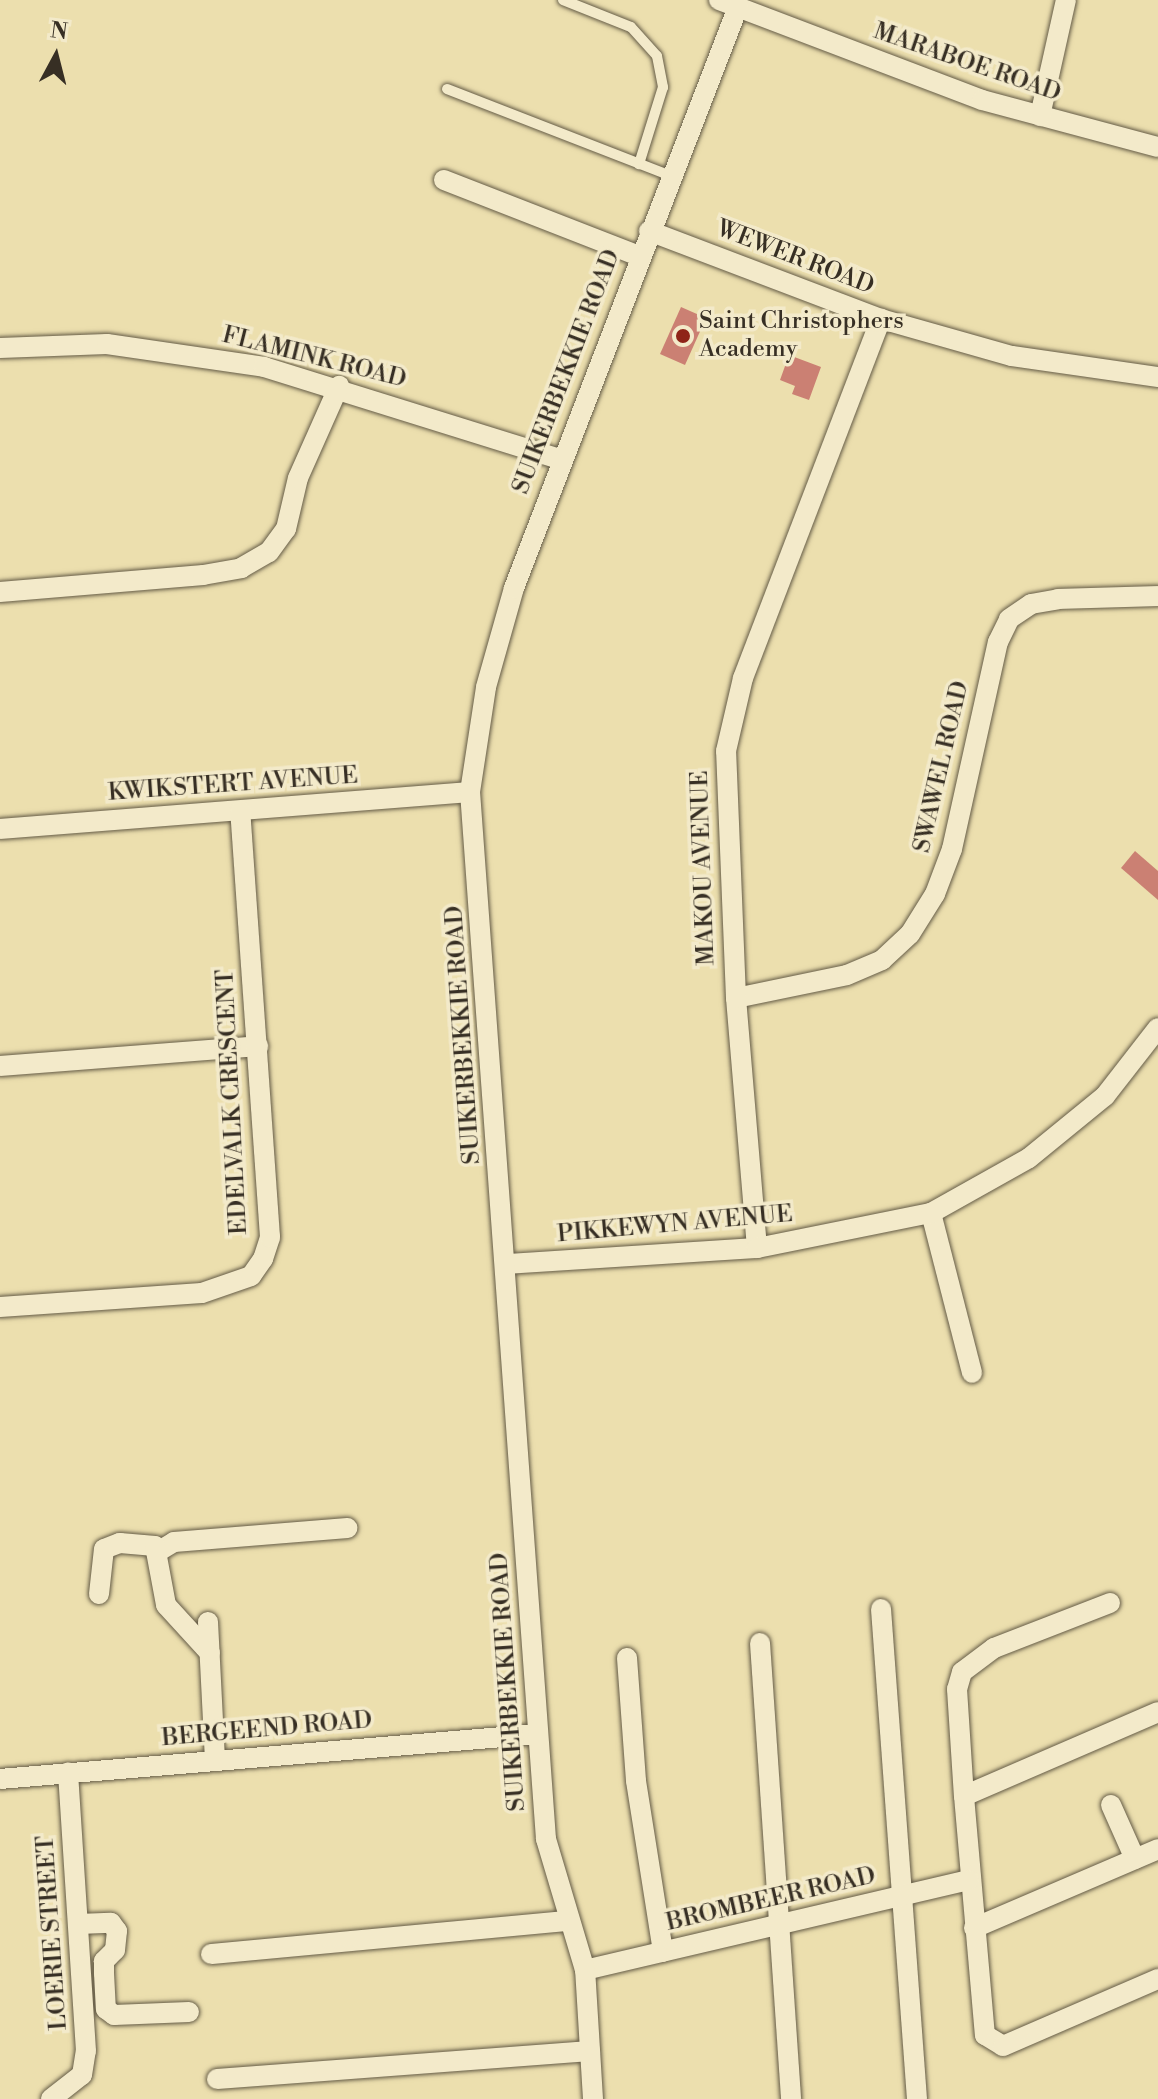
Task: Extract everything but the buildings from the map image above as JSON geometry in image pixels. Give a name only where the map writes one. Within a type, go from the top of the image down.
[{"type":"street","points":[[1040,116],[1066,0]]},
{"type":"street","name":"MARABOE ROAD","points":[[728,4],[1040,116],[1158,147]]},
{"type":"street","name":"SUIKERBEKKIE ROAD","points":[[593,2099],[585,1970],[546,1839],[507,1264],[470,792],[486,687],[560,459],[671,176],[728,4]]},
{"type":"street","points":[[444,180],[639,256]]},
{"type":"street","name":"WEWER ROAD","points":[[649,231],[881,319],[1012,356],[1158,377]]},
{"type":"street","name":"MAKOU AVENUE","points":[[757,1248],[736,998],[726,751],[743,678],[881,319]]},
{"type":"street","name":"FLAMINK ROAD","points":[[0,348],[138,347],[264,367],[339,386],[560,459]]},
{"type":"street","points":[[0,592],[203,575],[241,568],[269,552],[286,529],[298,478],[339,386]]},
{"type":"street","name":"SWAWEL ROAD","points":[[736,998],[847,975],[882,960],[910,934],[935,894],[952,849],[998,642],[1009,619],[1031,604],[1058,599],[1158,596]]},
{"type":"street","name":"KWIKSTERT AVENUE","points":[[0,829],[470,792]]},
{"type":"street","name":"EDELVALK CRESCENT","points":[[0,1307],[202,1293],[251,1276],[270,1237],[240,811]]},
{"type":"street","name":"PIKKEWYN AVENUE","points":[[507,1264],[757,1248],[931,1213],[1029,1158],[1095,1105],[1158,1028]]},
{"type":"street","points":[[0,1066],[258,1046]]},
{"type":"street","points":[[931,1213],[972,1373]]},
{"type":"street","points":[[159,1551],[183,1541],[347,1528]]},
{"type":"street","points":[[99,1594],[104,1549],[142,1542],[159,1551]]},
{"type":"street","points":[[159,1551],[166,1605],[210,1653]]},
{"type":"street","points":[[1110,1603],[994,1648],[962,1672],[957,1689],[969,1880],[985,2035],[990,2043],[1003,2046],[1158,1979]]},
{"type":"street","points":[[881,1609],[917,2099]]},
{"type":"street","points":[[208,1622],[215,1760]]},
{"type":"street","points":[[760,1643],[791,2099]]},
{"type":"street","points":[[627,1658],[636,1781],[663,1952]]},
{"type":"street","points":[[964,1796],[1158,1712]]},
{"type":"street","name":"BERGEEND ROAD","points":[[0,1779],[538,1734]]},
{"type":"street","name":"LOERIE STREET","points":[[68,1773],[86,2051],[79,2087]]},
{"type":"street","points":[[1111,1805],[1135,1859]]},
{"type":"street","points":[[974,1928],[1158,1849]]},
{"type":"street","name":"BROMBEER ROAD","points":[[585,1970],[969,1880]]},
{"type":"street","points":[[211,1954],[569,1921]]},
{"type":"street","points":[[78,1924],[111,1923],[117,1931],[115,1950],[104,1961],[106,2009],[114,2015],[189,2012]]},
{"type":"street","points":[[217,2079],[590,2051]]},
{"type":"street","points":[[51,2099],[79,2087]]},
{"type":"lane","points":[[563,0],[631,27],[657,56],[663,87],[639,164]]},
{"type":"lane","points":[[447,89],[671,176]]},
{"type":"place","name":"Saint Christophers Academy","points":[[683,336]]}]
